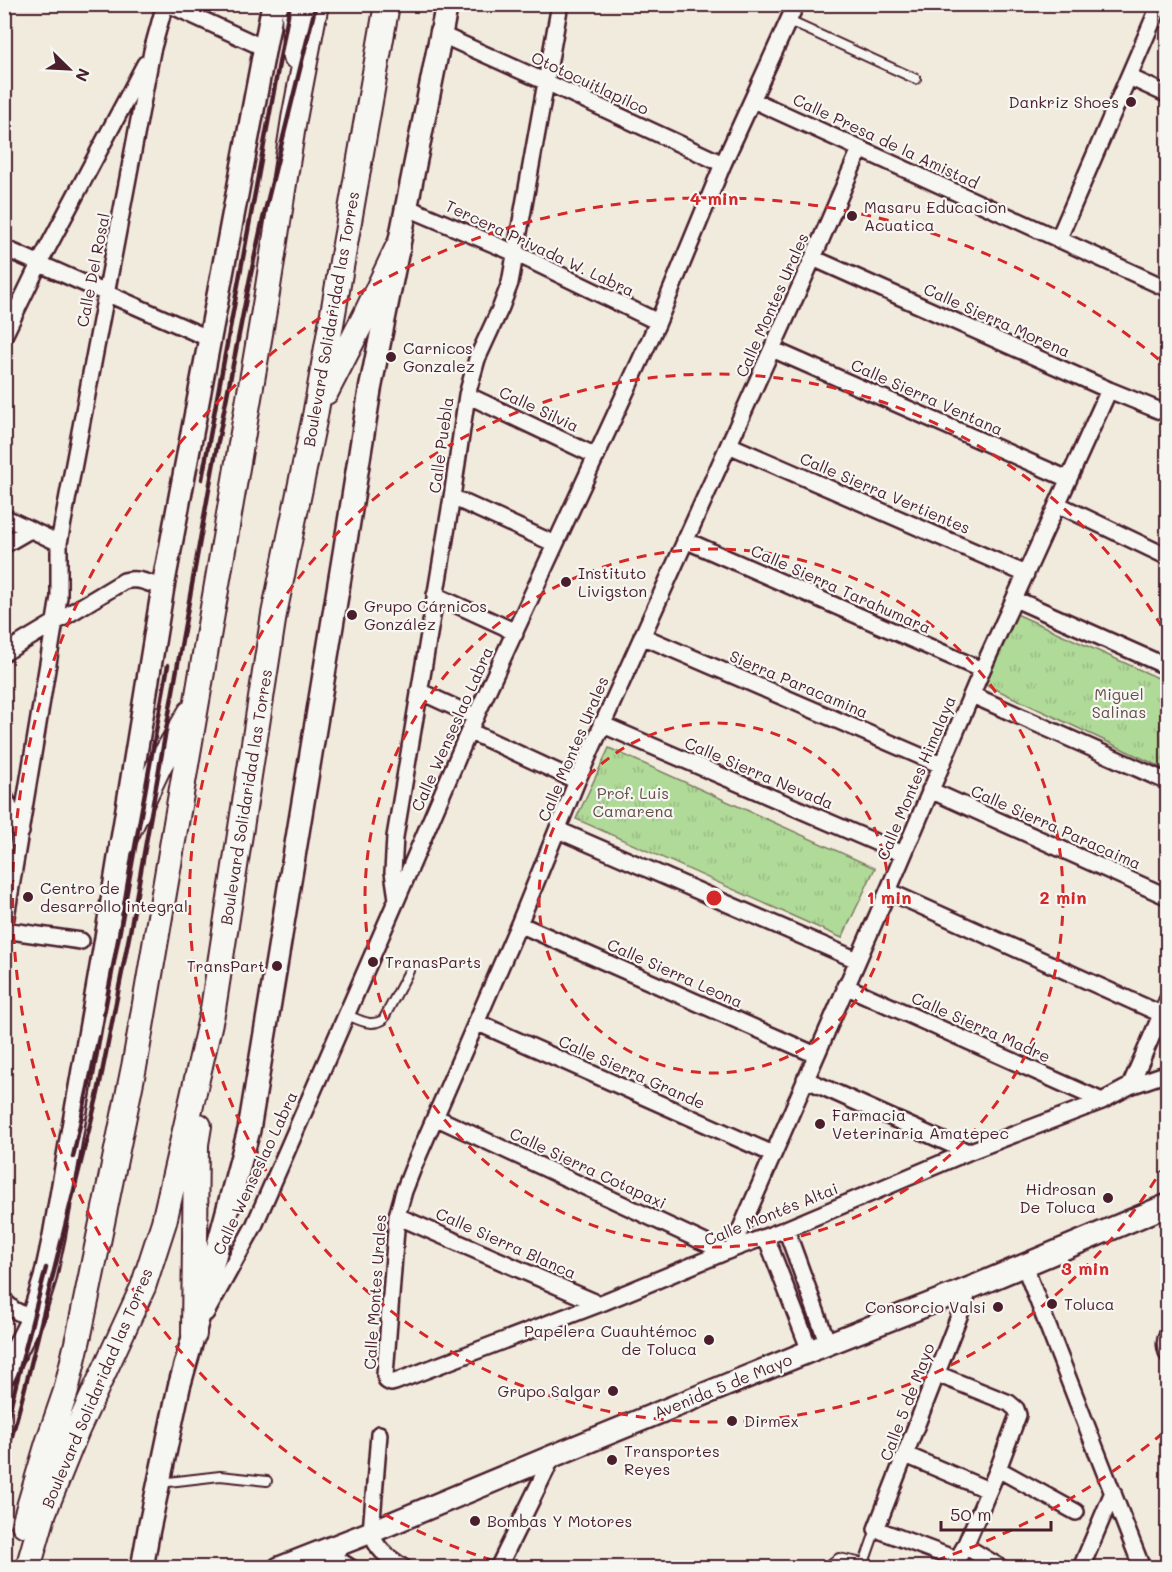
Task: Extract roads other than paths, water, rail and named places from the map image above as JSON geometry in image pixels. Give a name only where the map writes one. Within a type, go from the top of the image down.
[{"type":"highway","points":[[294,4],[294,119]]},
{"type":"highway","name":"Boulevard Solidaridad las Torres","points":[[13,1568],[27,1512],[66,1391],[135,1062],[267,293],[294,119],[316,4]]},
{"type":"highway","name":"Boulevard Solidaridad las Torres","points":[[28,1568],[44,1512],[76,1430],[143,1287],[164,1222],[213,1009],[274,614],[315,416],[387,4]]},
{"type":"highway","points":[[315,416],[398,247]]},
{"type":"highway","points":[[122,844],[159,766],[198,701]]},
{"type":"highway","points":[[194,1334],[196,1144],[209,1064],[213,1009]]},
{"type":"main road","points":[[4,1375],[32,1319],[45,1278],[54,1236],[122,844],[163,587],[273,4]]},
{"type":"main road","points":[[142,1568],[178,1387],[249,1130],[370,390],[447,4]]},
{"type":"main road","name":"Avenida 5 de Mayo","points":[[279,1568],[970,1288],[1167,1205]]},
{"type":"main road","points":[[149,1528],[156,1568]]},
{"type":"street","points":[[166,4],[264,48]]},
{"type":"street","name":"Calle Del Rosal","points":[[4,930],[59,597],[58,543],[152,51],[166,4]]},
{"type":"street","name":"Calle Puebla","points":[[397,899],[393,872],[395,837],[467,395],[477,359],[510,284],[560,4]]},
{"type":"street","name":"Calle Wenseslao Labra","points":[[194,1334],[254,1226],[469,731],[658,322],[723,164],[796,4]]},
{"type":"street","points":[[1058,240],[1160,4]]},
{"type":"street","name":"Ototocuitlapilco","points":[[442,35],[723,164]]},
{"type":"street","points":[[4,336],[39,264],[152,51]]},
{"type":"street","points":[[1129,76],[1167,94]]},
{"type":"street","name":"Calle Presa de la Amistad","points":[[753,100],[1167,289]]},
{"type":"street","name":"Calle Montes Urales","points":[[387,1381],[385,1375],[398,1216],[410,1176],[519,924],[601,724],[729,445],[860,149]]},
{"type":"street","name":"Tercera Privada W. Labra","points":[[406,207],[515,254],[658,322]]},
{"type":"street","points":[[4,248],[210,339]]},
{"type":"street","name":"Calle Sierra Morena","points":[[813,258],[1167,414]]},
{"type":"street","name":"Calle Sierra Ventana","points":[[772,349],[1068,479]]},
{"type":"street","name":"Calle Montes Himalaya","points":[[728,1251],[888,891],[982,670],[1109,390]]},
{"type":"street","name":"Calle Silvia","points":[[467,395],[596,456]]},
{"type":"street","name":"Calle Sierra Vertientes","points":[[729,445],[1026,574]]},
{"type":"street","points":[[452,497],[555,544]]},
{"type":"street","points":[[1057,504],[1167,557]]},
{"type":"street","points":[[4,517],[58,543]]},
{"type":"street","points":[[4,545],[30,530]]},
{"type":"street","name":"Calle Sierra Tarahumara","points":[[685,540],[982,670]]},
{"type":"street","points":[[4,653],[124,581],[145,580],[163,587]]},
{"type":"street","points":[[435,595],[505,627],[515,634]]},
{"type":"street","points":[[1015,599],[1167,667]]},
{"type":"street","name":"Sierra Paracamina","points":[[642,636],[941,765]]},
{"type":"street","points":[[419,691],[476,717]]},
{"type":"street","points":[[972,695],[1167,782]]},
{"type":"street","name":"Calle Sierra Nevada","points":[[601,724],[903,854]]},
{"type":"street","points":[[469,731],[577,781]]},
{"type":"street","name":"Calle Sierra Paracaima","points":[[930,790],[1167,897]]},
{"type":"street","points":[[4,796],[21,832]]},
{"type":"street","points":[[558,830],[857,960]]},
{"type":"street","points":[[888,891],[1161,1014]]},
{"type":"street","name":"Calle Sierra Leona","points":[[519,924],[816,1055]]},
{"type":"street","points":[[4,930],[81,941]]},
{"type":"street","name":"Calle Sierra Madre","points":[[845,986],[1102,1101]]},
{"type":"street","points":[[1131,1086],[1167,999]]},
{"type":"street","name":"Calle Sierra Grande","points":[[476,1022],[773,1154]]},
{"type":"street","name":"Calle Montés Altai","points":[[387,1381],[395,1382],[599,1304],[1167,1073]]},
{"type":"street","points":[[805,1079],[968,1152]]},
{"type":"street","name":"Calle Sierra Cotapaxi","points":[[435,1117],[728,1251]]},
{"type":"street","name":"Calle Sierra Blanca","points":[[398,1216],[599,1304]]},
{"type":"street","points":[[786,1229],[819,1348]]},
{"type":"street","points":[[766,1237],[819,1348]]},
{"type":"street","points":[[1024,1265],[1142,1568]]},
{"type":"street","name":"Calle 5 de Mayo","points":[[876,1529],[970,1288]]},
{"type":"street","points":[[4,1301],[14,1310],[32,1319]]},
{"type":"street","points":[[1167,1333],[1165,1338],[1167,1355]]},
{"type":"street","points":[[876,1529],[958,1558],[998,1469],[1016,1422],[1018,1415],[1016,1409],[1009,1403],[938,1374]]},
{"type":"street","points":[[379,1434],[371,1532],[380,1549],[404,1568]]},
{"type":"street","points":[[906,1455],[988,1490]]},
{"type":"street","points":[[498,1568],[553,1456]]},
{"type":"street","points":[[998,1469],[1076,1512]]},
{"type":"street","points":[[1081,1568],[1113,1492]]},
{"type":"street","points":[[965,1546],[1001,1568]]},
{"type":"street","points":[[323,1550],[351,1568]]},
{"type":"lane","points":[[789,21],[916,79]]},
{"type":"lane","points":[[347,1015],[366,1023],[376,1024],[383,1020],[409,971]]},
{"type":"lane","points":[[158,1483],[220,1476],[267,1481]]},
{"type":"lane","points":[[825,1568],[839,1558],[863,1565],[876,1529]]},
{"type":"railway","points":[[202,479],[290,4]]},
{"type":"railway","points":[[4,1466],[98,1093],[130,932],[213,467],[250,278],[316,4]]},
{"type":"railway","points":[[104,1014],[168,665]]},
{"type":"railway","points":[[73,1157],[99,1037]]},
{"type":"railway","points":[[4,1431],[46,1268]]},
{"type":"place","name":"Dankriz Shoes","points":[[1131,102]]},
{"type":"place","name":"Masaru Educacion Acuatica","points":[[852,216]]},
{"type":"place","name":"Carnicos Gonzalez","points":[[391,357]]},
{"type":"place","name":"Instituto Livigston","points":[[566,582]]},
{"type":"place","name":"Grupo Cárnicos González","points":[[352,615]]},
{"type":"place","name":"Centro de desarrollo integral","points":[[28,897]]},
{"type":"place","name":"TranasParts","points":[[373,962]]},
{"type":"place","name":"TransPart","points":[[277,966]]},
{"type":"place","name":"Farmacia Veterinaria Amatepec","points":[[820,1124]]},
{"type":"place","name":"Hidrosan De Toluca","points":[[1108,1198]]},
{"type":"place","name":"Toluca","points":[[1052,1304]]},
{"type":"place","name":"Consorcio Valsi","points":[[998,1307]]},
{"type":"place","name":"Papelera Cuauhtémoc de Toluca","points":[[709,1340]]},
{"type":"place","name":"Grupo Salgar","points":[[613,1391]]},
{"type":"place","name":"Dirmex","points":[[732,1421]]},
{"type":"place","name":"Transportes Reyes","points":[[612,1460]]},
{"type":"place","name":"Bombas Y Motores","points":[[475,1521]]},
{"type":"park label","name":"Miguel Salinas","points":[[1119,703]]},
{"type":"park label","name":"Prof. Luis Camarena","points":[[633,802]]}]
